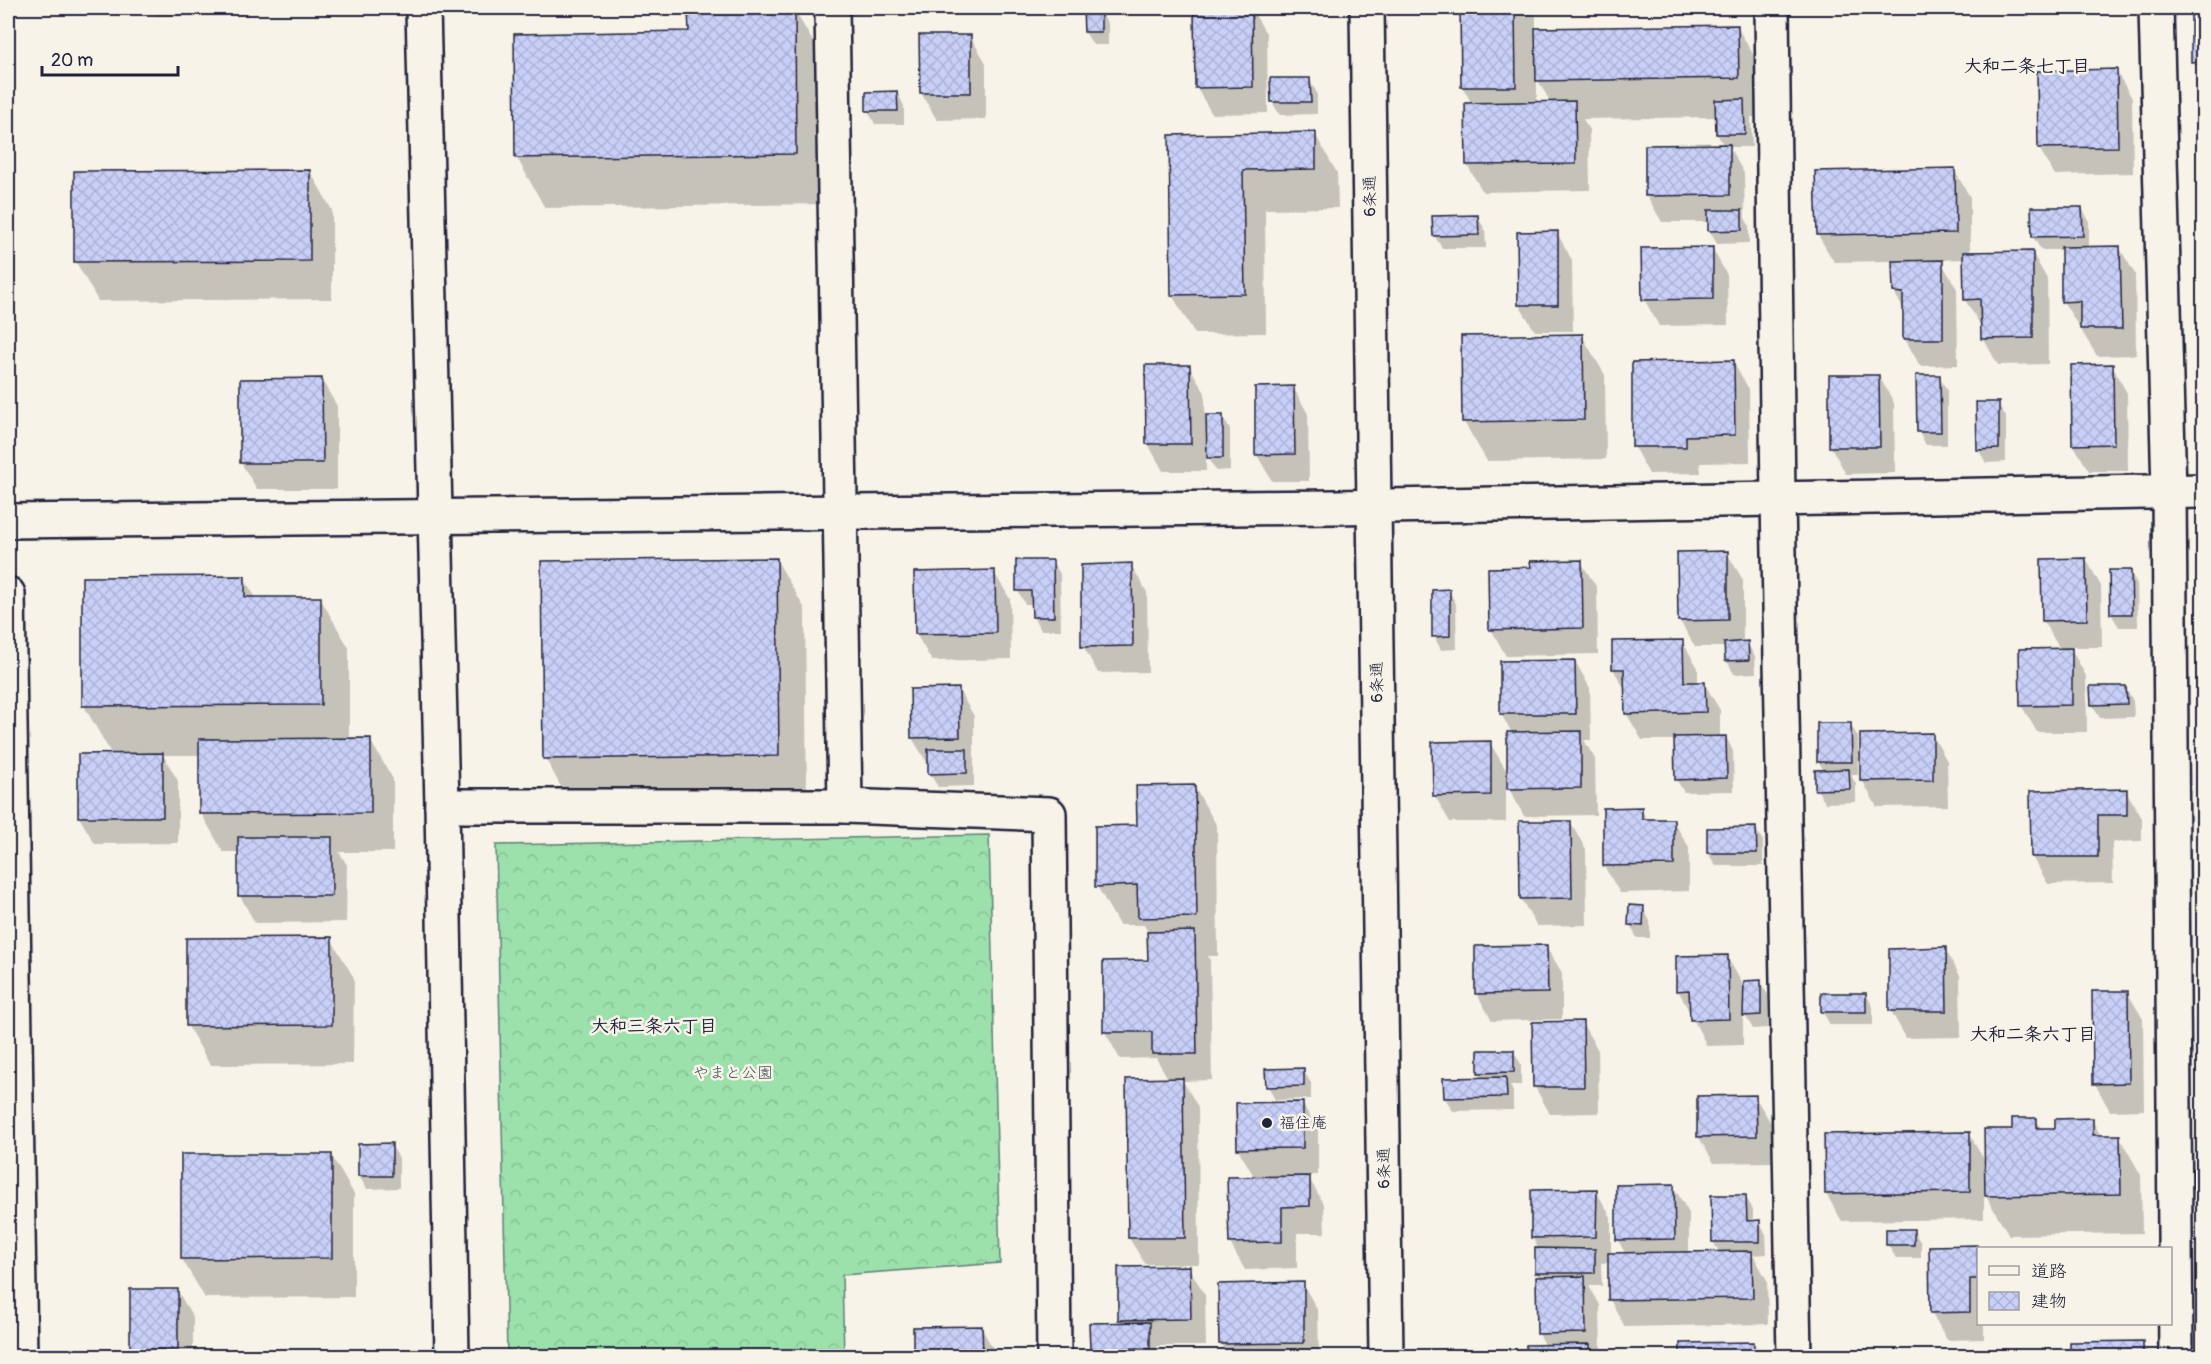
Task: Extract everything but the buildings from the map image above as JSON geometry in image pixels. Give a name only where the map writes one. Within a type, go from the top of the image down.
[{"type":"street","points":[[423,8],[442,806],[452,1356]]},
{"type":"street","points":[[832,8],[845,806]]},
{"type":"street","name":"6条通","points":[[1367,8],[1386,1356]]},
{"type":"street","points":[[1772,8],[1778,499],[1794,1356]]},
{"type":"street","points":[[2156,8],[2169,491],[2176,1356]]},
{"type":"street","points":[[8,521],[1375,507],[2204,491]]},
{"type":"street","points":[[8,594],[20,1356]]},
{"type":"street","points":[[442,806],[845,806],[1049,814],[1054,1356]]},
{"type":"green space","name":"やまと公園","points":[[989,835],[1000,1263],[842,1275],[844,1356],[507,1356],[496,845]]},
{"type":"place","name":"福住庵","points":[[1267,1123]]},
{"type":"district","name":"大和二条七丁目","points":[[2027,66]]},
{"type":"district","name":"大和三条六丁目","points":[[654,1026]]},
{"type":"district","name":"大和二条六丁目","points":[[2033,1034]]}]
